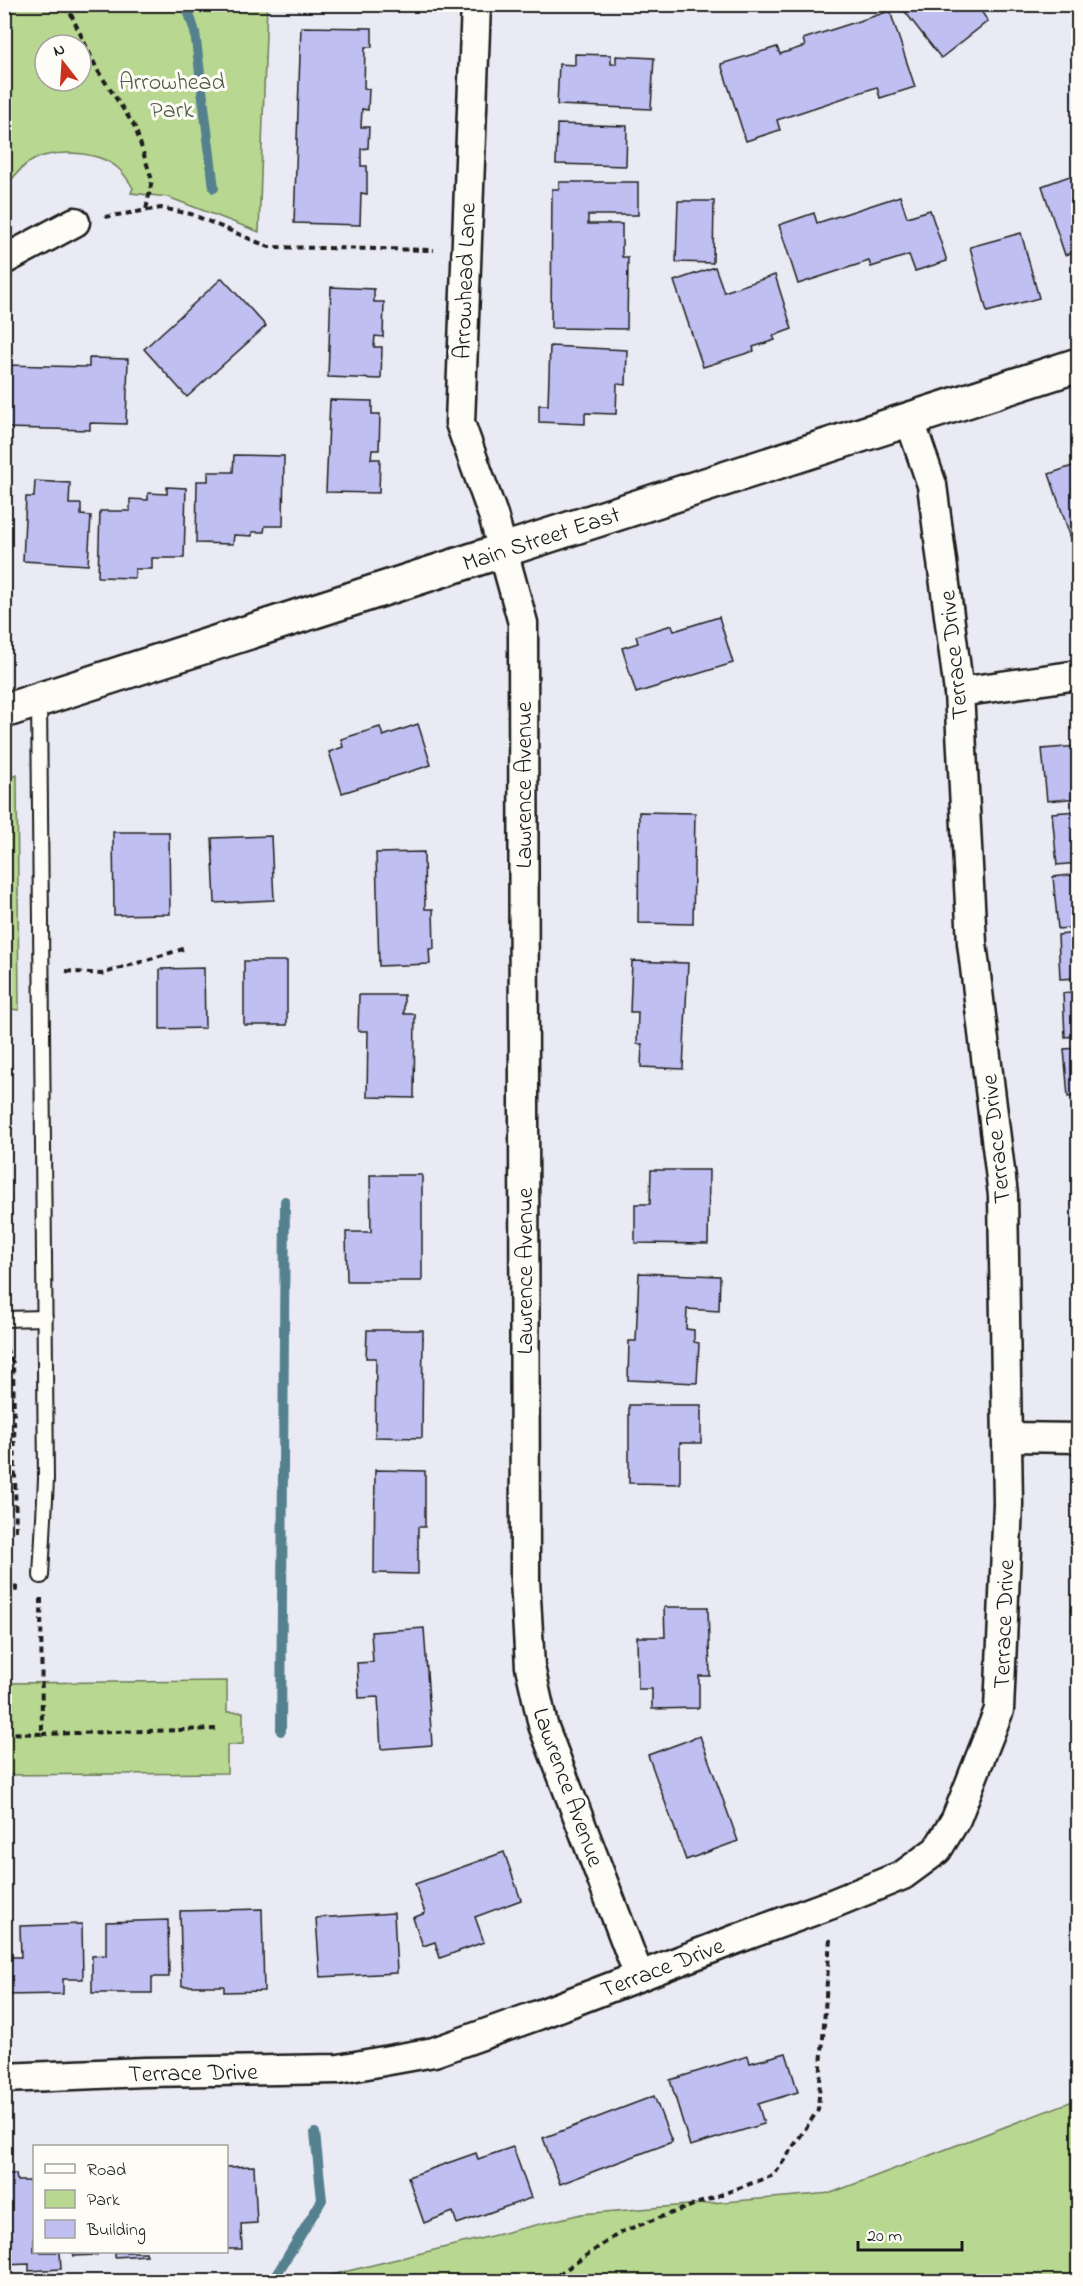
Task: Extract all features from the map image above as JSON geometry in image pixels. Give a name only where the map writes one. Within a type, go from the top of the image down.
[{"type":"main road","name":"Main Street East","points":[[4,711],[1078,365]]},
{"type":"street","name":"Arrowhead Lane","points":[[476,4],[460,423],[503,550]]},
{"type":"street","points":[[4,260],[75,222]]},
{"type":"street","name":"Terrace Drive","points":[[4,2078],[144,2072],[339,2069],[434,2052],[538,2015],[903,1875],[937,1850],[956,1819],[999,1710],[1008,1504],[1003,1195],[972,943],[959,692],[932,485],[909,418]]},
{"type":"street","name":"Lawrence Avenue","points":[[503,550],[523,623],[525,1580],[530,1666],[543,1725],[639,1976]]},
{"type":"street","points":[[959,692],[1078,675]]},
{"type":"street","points":[[1007,1437],[1078,1438]]},
{"type":"lane","points":[[39,699],[46,1479],[41,1576]]},
{"type":"lane","points":[[4,1319],[45,1318]]},
{"type":"path","points":[[66,4],[98,71],[135,127],[152,180],[146,210]]},
{"type":"path","points":[[75,222],[161,208],[190,214],[269,247],[465,250]]},
{"type":"path","points":[[42,970],[101,974],[183,949]]},
{"type":"path","points":[[4,1351],[7,1351],[13,1363],[16,1538]]},
{"type":"path","points":[[4,1590],[16,1590],[16,1573]]},
{"type":"path","points":[[41,1576],[42,1734]]},
{"type":"path","points":[[4,1733],[216,1729]]},
{"type":"path","points":[[553,2282],[554,2278],[621,2232],[774,2175],[818,2110],[832,1904]]},
{"type":"green space","name":"Arrowhead Park","points":[[5,4],[267,5],[259,232],[168,197],[131,193],[133,188],[119,169],[99,158],[61,153],[38,158],[19,171],[5,187]]},
{"type":"green space","points":[[17,775],[19,1010],[11,1009],[11,987],[4,987],[5,779]]},
{"type":"green space","points":[[227,1681],[227,1712],[243,1712],[243,1744],[227,1745],[227,1773],[5,1775],[5,1683]]},
{"type":"green space","points":[[1078,2099],[1078,2281],[307,2281],[581,2214],[831,2193]]},
{"type":"building","points":[[899,4],[976,4],[988,21],[941,58]]},
{"type":"building","points":[[890,11],[915,87],[880,98],[877,87],[777,120],[780,130],[746,141],[721,64],[777,47],[780,54],[805,46],[803,39]]},
{"type":"building","points":[[301,27],[372,28],[372,47],[365,47],[364,88],[369,89],[368,110],[362,109],[361,127],[369,127],[368,148],[361,149],[361,166],[367,166],[367,194],[361,193],[360,225],[294,223]]},
{"type":"building","points":[[575,54],[611,55],[611,64],[616,64],[616,56],[654,58],[651,109],[557,105],[559,64],[575,65]]},
{"type":"building","points":[[557,124],[627,126],[626,166],[556,164]]},
{"type":"building","points":[[1078,173],[1078,261],[1075,252],[1065,255],[1042,186]]},
{"type":"building","points":[[559,182],[638,182],[638,215],[588,215],[588,224],[622,224],[622,257],[628,257],[627,329],[551,328],[552,189],[559,189]]},
{"type":"building","points":[[900,196],[907,217],[930,210],[947,261],[915,271],[909,255],[871,267],[869,261],[798,284],[779,225],[814,213],[817,223]]},
{"type":"building","points":[[678,201],[714,201],[713,263],[676,262]]},
{"type":"building","points":[[1021,233],[1039,298],[987,312],[970,247]]},
{"type":"building","points":[[715,267],[724,292],[775,275],[792,329],[773,336],[775,340],[753,347],[754,351],[703,367],[674,281]]},
{"type":"building","points":[[222,278],[266,326],[187,397],[144,349]]},
{"type":"building","points":[[331,287],[374,289],[374,302],[384,302],[383,337],[375,336],[374,347],[382,347],[381,379],[328,377]]},
{"type":"building","points":[[550,346],[627,350],[626,385],[617,384],[616,414],[585,413],[585,424],[539,422],[539,405],[548,405]]},
{"type":"building","points":[[89,358],[128,359],[126,424],[90,423],[90,430],[4,428],[4,365],[89,367]]},
{"type":"building","points":[[330,400],[372,401],[372,414],[380,414],[379,450],[372,450],[371,459],[380,459],[379,493],[326,492]]},
{"type":"building","points":[[234,455],[284,456],[283,526],[265,526],[264,532],[252,532],[252,536],[234,535],[233,544],[196,543],[197,481],[208,481],[208,472],[233,472]]},
{"type":"building","points":[[1078,464],[1078,545],[1074,547],[1049,474]]},
{"type":"building","points":[[35,481],[70,483],[69,504],[81,504],[81,515],[91,516],[88,565],[23,561],[26,497],[34,497]]},
{"type":"building","points":[[167,487],[186,488],[184,558],[152,558],[152,569],[135,569],[135,578],[98,577],[100,511],[130,511],[130,499],[148,500],[148,493],[167,494]]},
{"type":"building","points":[[719,617],[733,663],[636,693],[622,648],[638,643],[636,636],[672,625],[674,631]]},
{"type":"building","points":[[418,724],[431,765],[342,793],[329,752],[343,747],[341,739],[380,727],[383,736]]},
{"type":"building","points":[[1078,746],[1078,798],[1047,801],[1042,749]]},
{"type":"building","points":[[1078,811],[1078,863],[1057,865],[1052,813]]},
{"type":"building","points":[[639,812],[695,813],[693,924],[638,923]]},
{"type":"building","points":[[113,832],[169,832],[170,914],[114,915]]},
{"type":"building","points":[[271,836],[274,900],[215,903],[212,838]]},
{"type":"building","points":[[424,852],[425,909],[433,909],[434,949],[429,949],[430,964],[379,966],[376,853]]},
{"type":"building","points":[[1078,874],[1078,927],[1058,929],[1053,877]]},
{"type":"building","points":[[1078,933],[1078,978],[1060,979],[1058,935]]},
{"type":"building","points":[[244,961],[287,961],[287,1025],[244,1025]]},
{"type":"building","points":[[632,961],[688,963],[683,1069],[641,1067],[642,1044],[637,1044],[638,1012],[630,1012]]},
{"type":"building","points":[[204,968],[205,1028],[160,1029],[160,969]]},
{"type":"building","points":[[1078,991],[1078,1036],[1065,1037],[1063,993]]},
{"type":"building","points":[[359,995],[404,995],[404,1014],[415,1014],[414,1098],[367,1097],[368,1031],[358,1031]]},
{"type":"building","points":[[1078,1048],[1078,1096],[1068,1097],[1064,1049]]},
{"type":"building","points":[[651,1170],[709,1170],[708,1244],[635,1243],[635,1204],[650,1204]]},
{"type":"building","points":[[370,1175],[422,1175],[422,1281],[347,1281],[346,1232],[371,1232]]},
{"type":"building","points":[[639,1273],[720,1276],[719,1311],[687,1309],[686,1329],[694,1330],[694,1342],[699,1343],[697,1383],[628,1380],[629,1341],[636,1341]]},
{"type":"building","points":[[367,1330],[423,1330],[422,1438],[375,1437],[376,1358],[366,1358]]},
{"type":"building","points":[[629,1405],[701,1405],[701,1443],[680,1443],[680,1484],[629,1483]]},
{"type":"building","points":[[375,1470],[425,1471],[425,1527],[418,1527],[418,1574],[374,1573]]},
{"type":"building","points":[[664,1607],[708,1607],[710,1676],[699,1676],[699,1708],[652,1709],[652,1689],[638,1689],[637,1637],[665,1637]]},
{"type":"building","points":[[424,1628],[432,1745],[381,1749],[378,1697],[359,1698],[357,1663],[373,1662],[371,1632]]},
{"type":"building","points":[[700,1736],[738,1841],[686,1860],[648,1755]]},
{"type":"building","points":[[504,1852],[521,1900],[475,1917],[484,1942],[440,1958],[435,1942],[423,1946],[413,1918],[425,1913],[415,1884]]},
{"type":"building","points":[[262,1909],[264,1991],[224,1992],[224,1986],[182,1986],[180,1911]]},
{"type":"building","points":[[394,1913],[397,1973],[320,1977],[316,1918]]},
{"type":"building","points":[[168,1920],[169,1977],[152,1977],[152,1993],[92,1993],[92,1956],[106,1955],[106,1922]]},
{"type":"building","points":[[82,1924],[83,1979],[63,1979],[63,1994],[5,1995],[4,1957],[21,1957],[20,1926]]},
{"type":"building","points":[[786,2053],[798,2092],[758,2104],[764,2124],[690,2146],[670,2080],[748,2056],[750,2063]]},
{"type":"building","points":[[654,2096],[672,2142],[560,2184],[543,2138]]},
{"type":"building","points":[[513,2147],[531,2198],[457,2224],[453,2212],[424,2223],[408,2177],[476,2153],[478,2159]]},
{"type":"building","points":[[254,2166],[257,2223],[241,2224],[242,2249],[228,2249],[228,2167]]},
{"type":"building","points":[[4,2174],[16,2174],[17,2181],[33,2181],[33,2253],[60,2253],[61,2269],[29,2271],[29,2264],[4,2265]]},
{"type":"building","points":[[73,2253],[97,2253],[97,2255],[74,2256]]},
{"type":"building","points":[[115,2253],[146,2253],[147,2255],[115,2257]]},
{"type":"waterway","points":[[186,4],[195,32],[214,188]]},
{"type":"waterway","points":[[281,1731],[285,1201]]},
{"type":"waterway","points":[[272,2282],[322,2200],[315,2133]]}]
